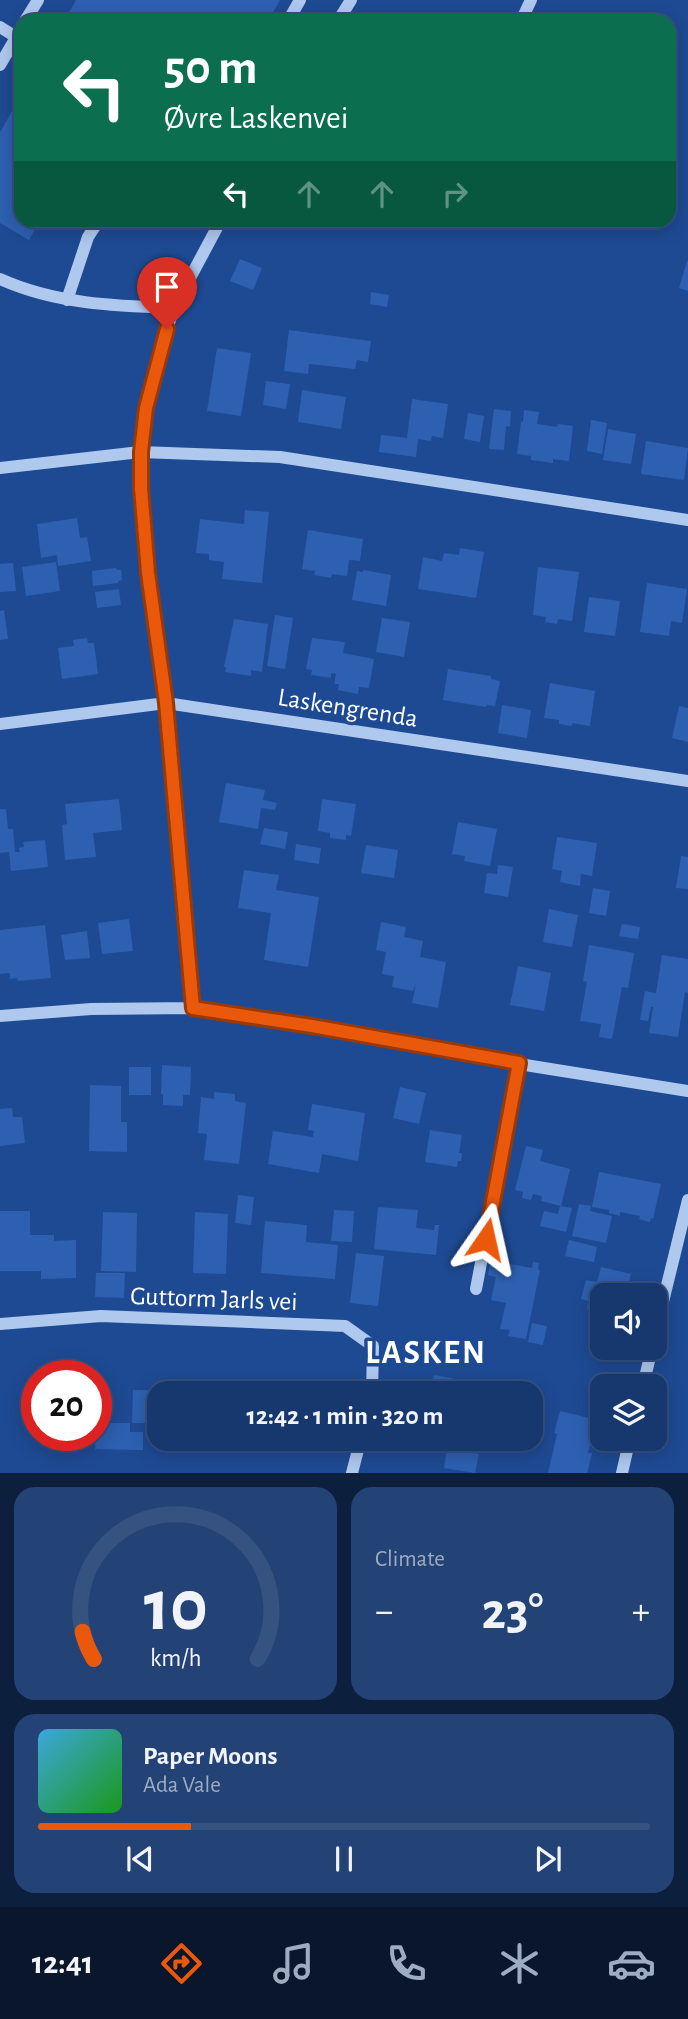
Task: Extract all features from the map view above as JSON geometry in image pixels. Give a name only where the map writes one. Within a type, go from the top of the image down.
[{"type":"street","points":[[0,65],[14,40]]},
{"type":"street","points":[[66,300],[88,237],[94,228]]},
{"type":"street","points":[[193,1008],[166,703],[148,573],[141,452],[146,408],[174,308],[217,228]]},
{"type":"street","points":[[0,279],[66,300],[174,308]]},
{"type":"street","points":[[0,468],[141,452],[280,457],[688,520]]},
{"type":"street","name":"Laskengrenda","points":[[0,724],[166,703],[688,781]]},
{"type":"street","points":[[0,1016],[91,1009],[193,1008],[688,1091]]},
{"type":"street","points":[[476,1289],[519,1063]]},
{"type":"street","points":[[667,1285],[688,1200]]},
{"type":"street","name":"Guttorm Jarls vei","points":[[0,1324],[101,1316],[345,1326],[373,1346],[372,1381]]},
{"type":"street","points":[[352,1473],[358,1451]]},
{"type":"street","points":[[622,1473],[627,1451]]},
{"type":"building","points":[[76,0],[280,0],[272,14],[68,14]]},
{"type":"building","points":[[14,108],[14,228],[36,228],[29,240],[0,223],[0,132]]},
{"type":"building","points":[[240,259],[262,268],[253,290],[230,281]]},
{"type":"building","points":[[688,261],[688,291],[679,288]]},
{"type":"building","points":[[371,292],[389,295],[387,307],[370,304]]},
{"type":"building","points":[[289,330],[371,341],[368,362],[357,360],[355,369],[309,364],[308,374],[284,371]]},
{"type":"building","points":[[217,348],[251,353],[241,416],[207,411]]},
{"type":"building","points":[[266,381],[290,384],[286,409],[263,405]]},
{"type":"building","points":[[302,390],[346,397],[341,429],[298,422]]},
{"type":"building","points":[[412,399],[448,404],[443,438],[432,436],[431,441],[418,439],[416,457],[379,452],[381,435],[407,438]]},
{"type":"building","points":[[494,409],[511,411],[510,427],[506,426],[504,450],[489,449]]},
{"type":"building","points":[[524,410],[539,412],[537,424],[573,426],[569,461],[553,459],[553,463],[531,460],[531,456],[517,454]]},
{"type":"building","points":[[468,413],[484,416],[480,442],[464,439]]},
{"type":"building","points":[[591,420],[607,423],[602,454],[587,451]]},
{"type":"building","points":[[608,429],[636,434],[631,464],[603,460]]},
{"type":"building","points":[[646,441],[688,448],[684,480],[641,474]]},
{"type":"building","points":[[245,510],[269,512],[262,583],[222,579],[224,562],[209,560],[209,554],[196,553],[200,519],[244,524]]},
{"type":"building","points":[[77,518],[80,538],[87,537],[91,561],[58,566],[57,555],[41,558],[37,524]]},
{"type":"building","points":[[308,530],[363,539],[360,561],[349,560],[347,576],[332,574],[331,578],[314,575],[315,571],[302,569]]},
{"type":"building","points":[[460,548],[484,552],[476,598],[418,589],[423,557],[442,561],[444,553],[459,555]]},
{"type":"building","points":[[56,562],[60,591],[26,596],[22,567]]},
{"type":"building","points":[[13,563],[16,591],[0,592],[0,564]]},
{"type":"building","points":[[538,567],[579,572],[572,621],[558,619],[557,624],[545,622],[546,617],[533,615]]},
{"type":"building","points":[[116,568],[121,570],[122,580],[118,583],[93,586],[92,571]]},
{"type":"building","points":[[357,571],[391,575],[386,606],[352,600]]},
{"type":"building","points":[[647,583],[687,589],[682,623],[671,621],[669,636],[640,632]]},
{"type":"building","points":[[119,589],[121,605],[97,608],[95,592]]},
{"type":"building","points":[[589,597],[620,601],[615,636],[584,632]]},
{"type":"building","points":[[4,610],[8,639],[0,640],[0,611]]},
{"type":"building","points":[[275,615],[293,618],[285,669],[267,666]]},
{"type":"building","points":[[382,618],[410,622],[404,657],[376,652]]},
{"type":"building","points":[[234,619],[268,624],[262,672],[251,670],[251,676],[225,672]]},
{"type":"building","points":[[87,638],[88,643],[94,643],[98,674],[62,679],[58,648],[74,646],[73,640]]},
{"type":"building","points":[[312,638],[345,642],[343,653],[374,659],[369,688],[359,687],[358,694],[338,690],[339,684],[334,684],[336,674],[331,673],[331,678],[311,675],[312,670],[306,669]]},
{"type":"building","points":[[448,669],[491,676],[491,679],[500,681],[495,706],[443,700]]},
{"type":"building","points":[[550,683],[595,691],[590,726],[559,724],[559,720],[544,718]]},
{"type":"building","points":[[502,705],[531,710],[527,738],[498,733]]},
{"type":"building","points":[[679,706],[688,708],[688,742],[672,738]]},
{"type":"building","points":[[226,783],[265,790],[263,800],[277,803],[275,810],[261,808],[258,829],[219,822]]},
{"type":"building","points":[[119,799],[122,830],[93,833],[96,857],[65,860],[62,825],[67,824],[65,804]]},
{"type":"building","points":[[322,799],[356,804],[351,836],[346,835],[346,840],[330,838],[330,833],[318,831]]},
{"type":"building","points":[[0,809],[6,809],[8,829],[13,829],[15,852],[20,852],[19,848],[24,847],[23,842],[45,840],[48,867],[11,871],[9,852],[0,853]]},
{"type":"building","points":[[458,822],[497,829],[490,866],[464,861],[465,856],[452,854]]},
{"type":"building","points":[[264,828],[288,832],[285,849],[260,844]]},
{"type":"building","points":[[557,837],[597,843],[592,876],[581,874],[580,886],[560,882],[562,871],[552,869]]},
{"type":"building","points":[[296,844],[321,848],[319,864],[294,860]]},
{"type":"building","points":[[366,845],[398,850],[394,878],[361,873]]},
{"type":"building","points":[[681,856],[688,857],[688,889],[676,888]]},
{"type":"building","points":[[498,865],[513,867],[508,897],[484,893],[487,873],[497,874]]},
{"type":"building","points":[[244,870],[279,875],[276,890],[319,897],[308,967],[264,960],[271,913],[238,908]]},
{"type":"building","points":[[593,888],[610,891],[606,916],[589,913]]},
{"type":"building","points":[[549,909],[578,915],[572,947],[543,942]]},
{"type":"building","points":[[129,919],[133,951],[102,954],[98,923]]},
{"type":"building","points":[[381,922],[406,927],[404,937],[423,941],[420,957],[446,962],[438,1008],[412,1003],[416,984],[413,991],[392,987],[394,976],[382,974],[386,952],[376,950]]},
{"type":"building","points":[[622,924],[640,927],[638,939],[619,936]]},
{"type":"building","points":[[45,925],[51,978],[18,981],[17,978],[10,979],[10,973],[0,974],[0,930]]},
{"type":"building","points":[[87,931],[90,958],[65,960],[61,935]]},
{"type":"building","points":[[589,945],[634,953],[628,988],[622,987],[612,1039],[599,1037],[601,1024],[580,1021],[587,982],[583,981]]},
{"type":"building","points":[[662,955],[688,959],[688,993],[685,992],[678,1037],[649,1033],[653,1007],[648,1021],[640,1020],[645,991],[656,993]]},
{"type":"building","points":[[518,966],[551,973],[544,1011],[510,1005]]},
{"type":"building","points":[[162,1065],[191,1067],[190,1095],[183,1095],[183,1106],[163,1105]]},
{"type":"building","points":[[129,1067],[151,1067],[151,1095],[129,1095]]},
{"type":"building","points":[[90,1085],[121,1086],[121,1122],[127,1122],[127,1152],[89,1151]]},
{"type":"building","points":[[400,1087],[426,1093],[419,1124],[393,1118]]},
{"type":"building","points":[[214,1092],[235,1094],[235,1101],[246,1103],[239,1164],[204,1160],[207,1134],[198,1133],[201,1097],[214,1099]]},
{"type":"building","points":[[312,1104],[365,1113],[358,1161],[322,1154],[319,1173],[268,1164],[273,1131],[313,1137],[314,1131],[308,1130]]},
{"type":"building","points":[[12,1108],[13,1117],[22,1117],[25,1143],[0,1146],[0,1109]]},
{"type":"building","points":[[430,1130],[462,1135],[459,1153],[462,1153],[461,1161],[458,1161],[457,1167],[425,1162]]},
{"type":"building","points":[[526,1146],[543,1150],[540,1161],[570,1169],[561,1206],[541,1201],[542,1196],[533,1194],[531,1200],[522,1198],[523,1192],[515,1190]]},
{"type":"building","points":[[599,1172],[661,1184],[653,1219],[651,1218],[650,1222],[639,1219],[640,1216],[620,1212],[620,1216],[609,1213],[609,1210],[592,1207]]},
{"type":"building","points":[[238,1195],[254,1197],[251,1225],[235,1223]]},
{"type":"building","points":[[579,1204],[591,1206],[590,1211],[612,1216],[606,1243],[572,1236]]},
{"type":"building","points":[[560,1206],[572,1208],[566,1232],[540,1226],[544,1211],[558,1214]]},
{"type":"building","points":[[378,1207],[418,1210],[416,1228],[434,1230],[435,1225],[439,1225],[436,1255],[374,1249]]},
{"type":"building","points":[[334,1210],[354,1211],[352,1242],[331,1241]]},
{"type":"building","points":[[0,1211],[30,1211],[30,1235],[54,1235],[54,1241],[76,1240],[76,1278],[41,1279],[41,1271],[0,1271]]},
{"type":"building","points":[[103,1212],[137,1213],[136,1272],[101,1271]]},
{"type":"building","points":[[195,1212],[228,1214],[226,1274],[193,1273]]},
{"type":"building","points":[[265,1221],[307,1225],[306,1242],[338,1245],[335,1279],[261,1273]]},
{"type":"building","points":[[569,1240],[597,1247],[594,1262],[565,1256]]},
{"type":"building","points":[[356,1253],[384,1256],[378,1306],[350,1303]]},
{"type":"building","points":[[533,1262],[539,1263],[540,1270],[526,1339],[508,1336],[510,1330],[500,1329],[506,1303],[491,1300],[496,1277],[488,1275],[490,1263],[532,1268]]},
{"type":"building","points":[[601,1267],[631,1274],[629,1283],[590,1283],[590,1309],[587,1309],[588,1301],[581,1299],[586,1280],[597,1282]]},
{"type":"building","points":[[96,1273],[125,1273],[124,1298],[95,1297]]},
{"type":"building","points":[[532,1323],[547,1326],[543,1345],[528,1342]]},
{"type":"building","points":[[434,1375],[467,1381],[433,1381]]},
{"type":"building","points":[[133,1390],[147,1390],[147,1423],[132,1423]]},
{"type":"building","points":[[560,1411],[590,1418],[588,1453],[592,1453],[587,1473],[548,1473],[557,1434],[554,1433]]},
{"type":"building","points":[[112,1423],[130,1423],[130,1432],[143,1432],[143,1450],[112,1449]]},
{"type":"building","points":[[447,1451],[479,1454],[475,1473],[444,1468]]},
{"type":"district","name":"LASKEN","points":[[426,1351]]},
{"type":"route","points":[[167,329],[146,408],[141,452],[141,488],[148,573],[166,703],[193,1008],[519,1063],[486,1239]]}]
